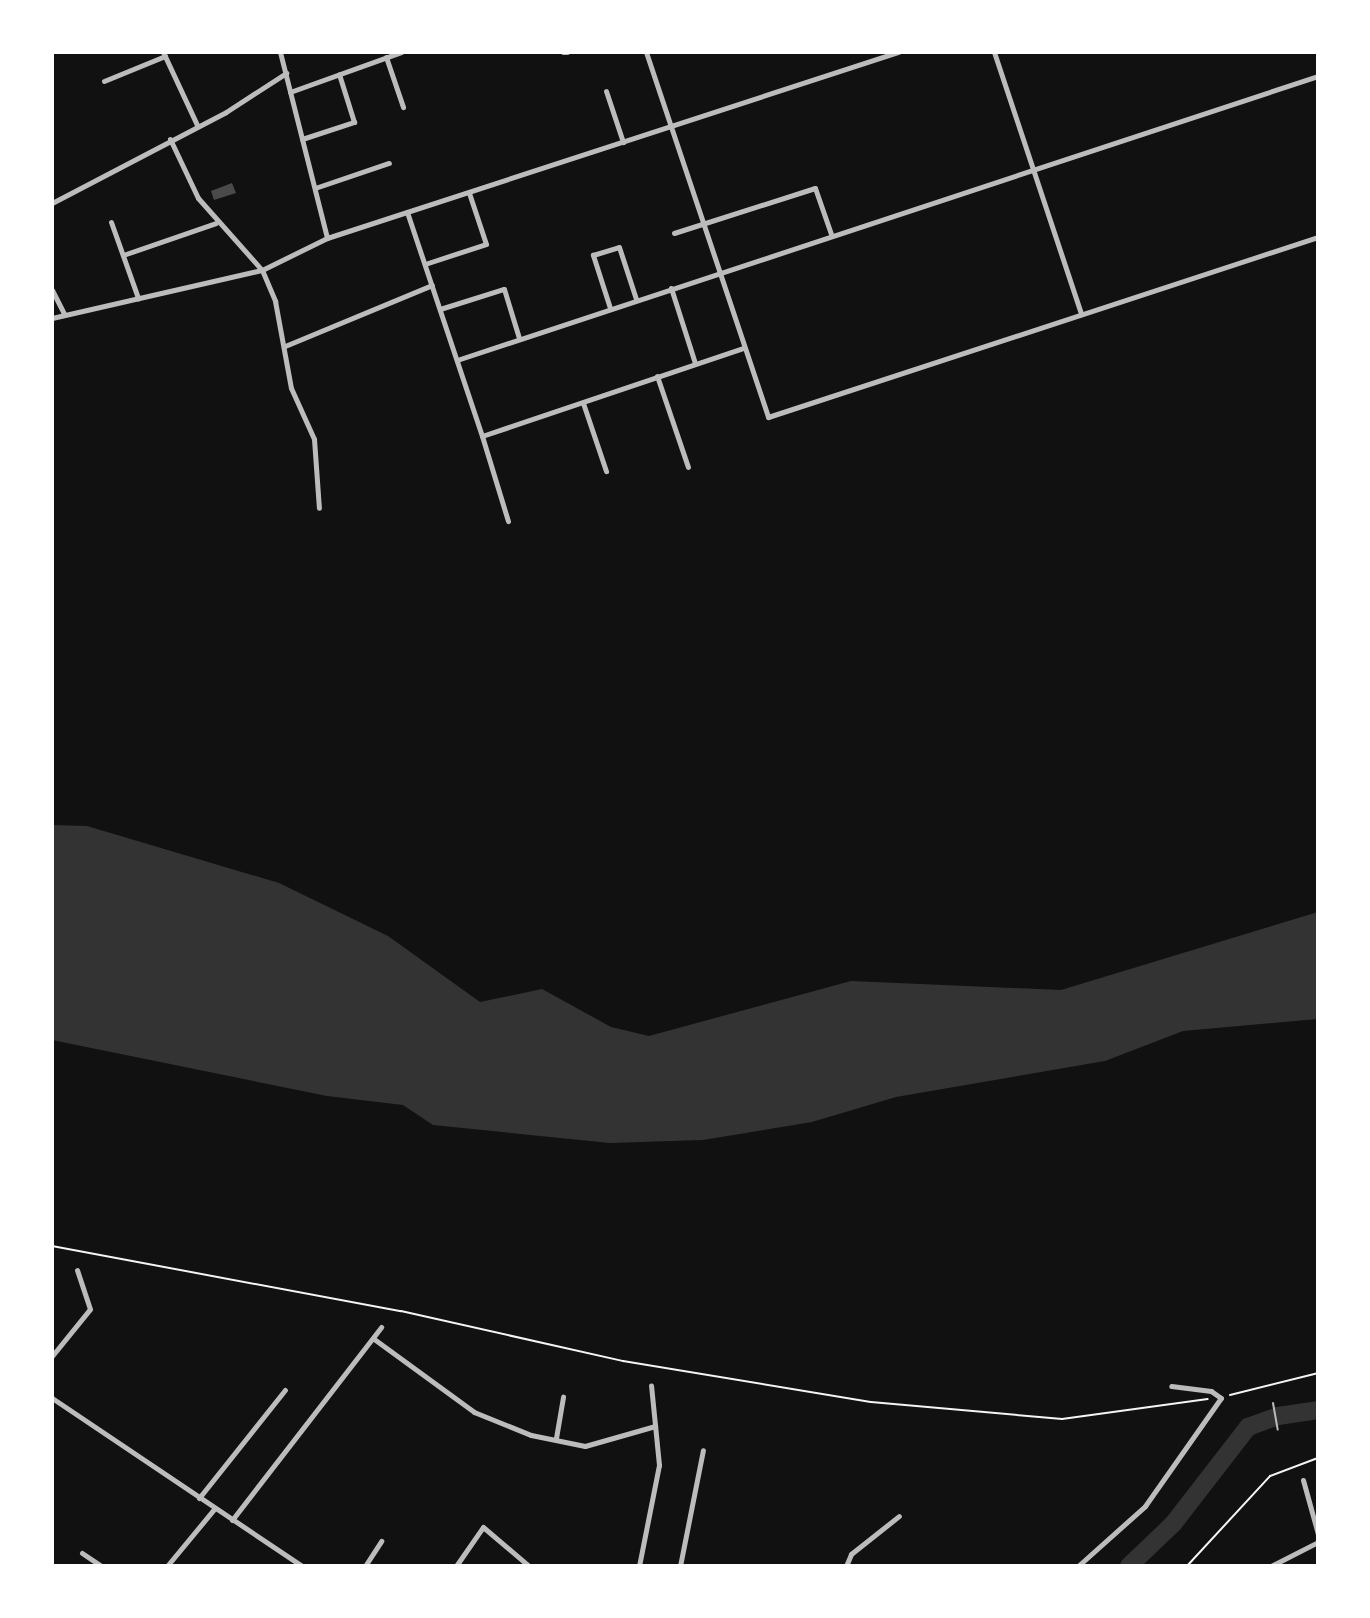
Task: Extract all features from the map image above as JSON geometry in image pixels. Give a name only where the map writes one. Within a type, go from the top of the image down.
[{"type":"street","points":[[280,52],[327,238]]},
{"type":"street","points":[[290,92],[401,52]]},
{"type":"street","points":[[646,52],[768,417],[1318,237]]},
{"type":"street","points":[[52,318],[262,270],[327,238],[898,52]]},
{"type":"street","points":[[994,52],[1081,314]]},
{"type":"street","points":[[104,81],[164,54],[197,125]]},
{"type":"street","points":[[386,57],[403,107]]},
{"type":"street","points":[[52,201],[197,125],[286,73]]},
{"type":"street","points":[[302,139],[354,122],[339,74]]},
{"type":"street","points":[[457,360],[831,234],[1318,76]]},
{"type":"street","points":[[606,91],[623,142]]},
{"type":"street","points":[[170,139],[216,223],[262,270],[285,346],[291,388],[314,439],[319,508]]},
{"type":"street","points":[[315,188],[389,163]]},
{"type":"street","points":[[674,233],[815,188],[831,234]]},
{"type":"street","points":[[425,264],[486,244],[469,193]]},
{"type":"street","points":[[407,212],[508,521]]},
{"type":"street","points":[[111,222],[138,298]]},
{"type":"street","points":[[123,255],[216,223]]},
{"type":"street","points":[[610,308],[593,255],[619,247],[636,299]]},
{"type":"street","points":[[285,346],[432,285]]},
{"type":"street","points":[[671,288],[695,363]]},
{"type":"street","points":[[440,309],[504,289],[519,338]]},
{"type":"street","points":[[52,290],[64,314]]},
{"type":"street","points":[[482,436],[744,348]]},
{"type":"street","points":[[657,376],[688,467]]},
{"type":"street","points":[[583,403],[606,471]]},
{"type":"street","points":[[52,1356],[90,1309],[77,1270]]},
{"type":"street","points":[[232,1520],[381,1327]]},
{"type":"street","points":[[374,1339],[490,1421],[585,1446],[655,1426]]},
{"type":"street","points":[[639,1566],[659,1465],[651,1385]]},
{"type":"street","points":[[1078,1566],[1145,1506],[1221,1398],[1211,1391],[1171,1386]]},
{"type":"street","points":[[199,1498],[285,1390]]},
{"type":"street","points":[[556,1438],[563,1397]]},
{"type":"street","points":[[52,1398],[302,1566]]},
{"type":"street","points":[[680,1566],[703,1450]]},
{"type":"street","points":[[1303,1480],[1318,1534]]},
{"type":"street","points":[[167,1566],[215,1508]]},
{"type":"street","points":[[846,1566],[851,1554],[899,1516]]},
{"type":"street","points":[[456,1566],[483,1527],[529,1566]]},
{"type":"street","points":[[365,1566],[381,1541]]},
{"type":"street","points":[[1271,1566],[1318,1542]]},
{"type":"street","points":[[82,1553],[101,1566]]},
{"type":"lane","points":[[1273,1403],[1278,1430]]},
{"type":"path","points":[[52,1246],[765,1387],[1010,1418],[1099,1418],[1205,1399]]},
{"type":"path","points":[[1238,1393],[1318,1373]]},
{"type":"path","points":[[1187,1566],[1270,1476],[1318,1458]]},
{"type":"shaded area","points":[[52,825],[87,826],[279,883],[388,936],[480,1002],[542,989],[611,1027],[649,1036],[851,981],[1061,990],[1318,912],[1318,1019],[1183,1031],[1105,1061],[896,1097],[812,1122],[703,1140],[610,1143],[433,1125],[403,1105],[327,1096],[52,1040]]},
{"type":"building","points":[[232,183],[236,193],[214,200],[211,191]]},
{"type":"waterway","points":[[1129,1566],[1173,1524],[1248,1427],[1278,1416],[1318,1410]]}]
